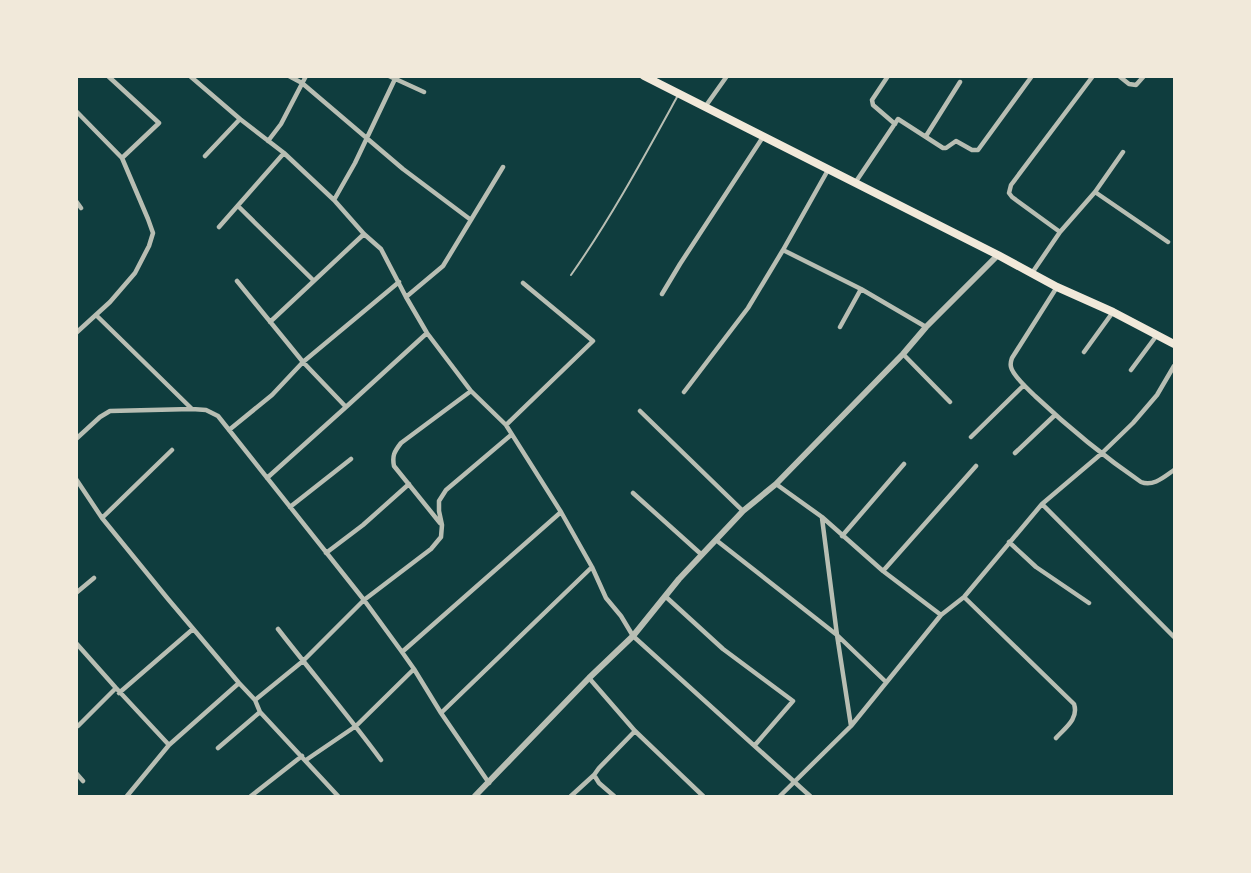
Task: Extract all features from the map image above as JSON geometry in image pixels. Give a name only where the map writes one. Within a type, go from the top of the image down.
[{"type":"main road","points":[[644,76],[1057,287],[1113,312],[1174,344]]},
{"type":"street","points":[[108,76],[159,123],[122,158]]},
{"type":"street","points":[[190,76],[284,153],[381,249],[427,333],[471,391],[506,424],[561,512],[592,567],[606,598],[621,616],[633,636],[810,796]]},
{"type":"street","points":[[289,76],[303,83],[403,169],[471,220]]},
{"type":"street","points":[[268,141],[281,124],[306,76]]},
{"type":"street","points":[[705,107],[727,76]]},
{"type":"street","points":[[888,76],[872,99],[873,105],[895,124]]},
{"type":"street","points":[[855,183],[898,119],[943,148],[956,141],[972,150],[978,150],[1032,76]]},
{"type":"street","points":[[1060,232],[1012,197],[1009,190],[1093,76]]},
{"type":"street","points":[[1119,76],[1129,84],[1137,85],[1144,76]]},
{"type":"street","points":[[334,200],[355,163],[392,78],[424,92]]},
{"type":"street","points":[[926,136],[960,82]]},
{"type":"street","points":[[76,111],[122,158],[153,233],[135,273],[110,302],[76,333]]},
{"type":"street","points":[[205,156],[240,119]]},
{"type":"street","points":[[663,294],[763,137]]},
{"type":"street","points":[[1032,273],[1060,232],[1095,192],[1123,152]]},
{"type":"street","points":[[219,227],[284,153]]},
{"type":"street","points":[[406,297],[443,266],[503,167]]},
{"type":"street","points":[[684,392],[748,308],[828,170]]},
{"type":"street","points":[[1095,192],[1168,242]]},
{"type":"street","points":[[76,201],[81,208]]},
{"type":"street","points":[[238,206],[314,280]]},
{"type":"street","points":[[270,322],[364,234]]},
{"type":"street","points":[[783,249],[861,289],[926,327]]},
{"type":"street","points":[[475,796],[633,636],[679,579],[744,510],[776,484],[998,255]]},
{"type":"street","points":[[237,281],[303,362],[346,406]]},
{"type":"street","points":[[230,430],[272,395],[303,362],[399,282]]},
{"type":"street","points":[[506,424],[593,341],[523,283]]},
{"type":"street","points":[[1057,287],[1012,357],[1010,363],[1012,369],[1024,385],[1055,414],[1101,454],[1141,482],[1147,485],[1174,470]]},
{"type":"street","points":[[840,327],[861,289]]},
{"type":"street","points":[[1084,352],[1113,312]]},
{"type":"street","points":[[96,315],[192,409]]},
{"type":"street","points":[[267,478],[427,333]]},
{"type":"street","points":[[1131,370],[1157,335]]},
{"type":"street","points":[[903,354],[950,402]]},
{"type":"street","points":[[780,796],[851,726],[941,615],[964,597],[1042,504],[1101,454],[1132,423],[1151,402],[1174,366]]},
{"type":"street","points":[[972,437],[1024,385]]},
{"type":"street","points":[[442,525],[394,466],[394,452],[401,443],[471,391]]},
{"type":"street","points":[[76,439],[110,411],[192,409],[206,410],[218,416],[364,600],[414,669],[489,783]]},
{"type":"street","points":[[640,411],[744,510]]},
{"type":"street","points":[[1015,453],[1055,414]]},
{"type":"street","points":[[255,700],[303,662],[364,600],[431,549],[441,537],[439,501],[446,490],[511,435]]},
{"type":"street","points":[[102,518],[172,450]]},
{"type":"street","points":[[290,507],[351,459]]},
{"type":"street","points":[[842,536],[904,464]]},
{"type":"street","points":[[883,571],[976,466]]},
{"type":"street","points":[[77,480],[102,518],[255,700],[260,712],[338,796]]},
{"type":"street","points":[[326,553],[363,525],[409,484]]},
{"type":"street","points":[[776,484],[822,517],[883,571],[941,615]]},
{"type":"street","points":[[633,493],[702,555]]},
{"type":"street","points":[[1042,504],[1174,637]]},
{"type":"street","points":[[402,652],[561,512]]},
{"type":"street","points":[[822,517],[851,726]]},
{"type":"street","points":[[716,540],[837,635],[886,682]]},
{"type":"street","points":[[1009,542],[1036,567],[1089,603]]},
{"type":"street","points":[[441,713],[592,567]]},
{"type":"street","points":[[76,593],[94,578]]},
{"type":"street","points":[[665,596],[723,649],[793,700],[755,745]]},
{"type":"street","points":[[964,597],[1074,704],[1076,714],[1056,738]]},
{"type":"street","points":[[78,726],[193,629]]},
{"type":"street","points":[[278,629],[381,760]]},
{"type":"street","points":[[76,643],[169,746]]},
{"type":"street","points":[[306,760],[356,726],[414,669]]},
{"type":"street","points":[[589,678],[635,730],[703,796]]},
{"type":"street","points":[[127,796],[169,746],[239,683]]},
{"type":"street","points":[[218,748],[260,712]]},
{"type":"street","points":[[571,796],[594,775],[635,730]]},
{"type":"street","points":[[251,796],[302,756]]},
{"type":"street","points":[[76,773],[83,781]]},
{"type":"street","points":[[594,775],[599,783],[614,796]]},
{"type":"lane","points":[[571,275],[624,192],[679,94]]}]
